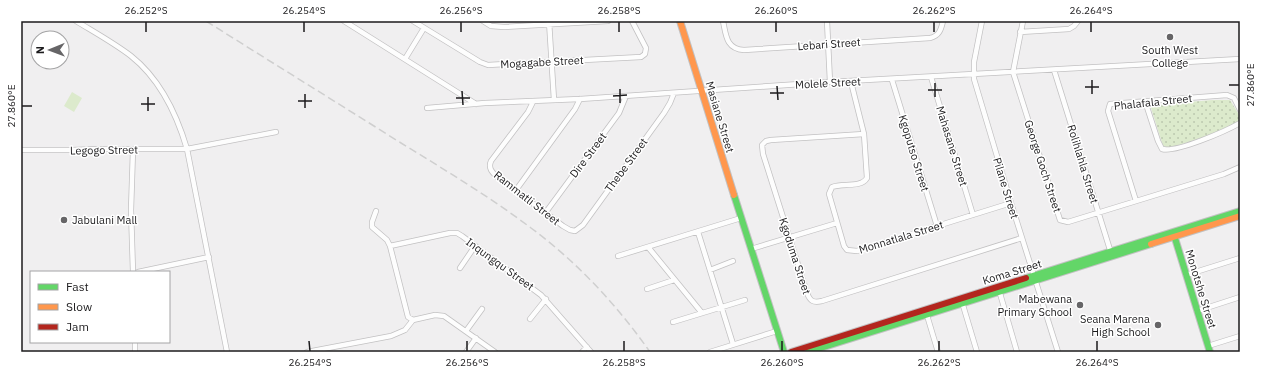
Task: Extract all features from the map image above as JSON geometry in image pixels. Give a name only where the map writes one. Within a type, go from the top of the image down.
[{"type":"main road","name":"Masiane Street","points":[[680,21],[750,249],[784,352]]},
{"type":"main road","name":"Koma Street","points":[[1174,235],[1240,211]]},
{"type":"main road","name":"Koma Street","points":[[808,352],[961,301],[1240,216]]},
{"type":"main road","name":"Monotshe Street","points":[[1174,235],[1209,349]]},
{"type":"main road","name":"Koma Street","points":[[791,352],[815,349]]},
{"type":"street","points":[[76,21],[131,56],[148,72],[166,99],[181,129],[187,149],[227,352]]},
{"type":"street","points":[[344,21],[476,104]]},
{"type":"street","name":"Mogagabe Street","points":[[413,21],[484,64],[552,62],[637,57],[644,55],[646,48],[632,21]]},
{"type":"street","points":[[483,21],[497,27],[608,21]]},
{"type":"street","name":"Lebari Street","points":[[722,21],[732,47],[739,49],[930,38],[934,37],[940,32],[943,21]]},
{"type":"street","points":[[827,21],[830,82]]},
{"type":"street","name":"Pilane Street","points":[[982,21],[973,75],[1011,203],[1058,352]]},
{"type":"street","name":"George Goch Street","points":[[1023,21],[1013,72],[1060,220],[1068,222],[1224,174],[1240,167]]},
{"type":"street","points":[[1020,32],[1069,29],[1078,21]]},
{"type":"street","points":[[549,23],[554,100]]},
{"type":"street","points":[[405,59],[424,28]]},
{"type":"street","name":"Molele Street","points":[[428,108],[830,82],[931,78],[1240,59]]},
{"type":"street","name":"Rolihlahla Street","points":[[1054,70],[1112,254]]},
{"type":"street","name":"Mahasane Street","points":[[931,78],[973,215]]},
{"type":"street","name":"Kgoputso Street","points":[[892,80],[937,226]]},
{"type":"street","name":"Monnatlala Street","points":[[851,82],[864,134],[867,175],[866,180],[860,184],[835,186],[829,191],[829,198],[845,249],[853,252],[1011,203]]},
{"type":"street","name":"Thebe Street","points":[[572,231],[583,226],[668,107],[674,93]]},
{"type":"street","name":"Phalafala Street","points":[[1136,201],[1108,111],[1108,107],[1112,103],[1227,95],[1234,98],[1240,110]]},
{"type":"street","name":"Dire Street","points":[[546,212],[619,113],[626,96]]},
{"type":"street","points":[[516,190],[575,109],[580,99]]},
{"type":"street","points":[[1145,101],[1158,141],[1162,149],[1166,150],[1178,148],[1226,131],[1240,123]]},
{"type":"street","name":"Rammatli Street","points":[[533,102],[490,165],[492,172],[563,226],[572,231]]},
{"type":"street","name":"Legogo Street","points":[[21,150],[187,149],[276,132]]},
{"type":"street","name":"Kgoduma Street","points":[[864,134],[771,140],[766,141],[762,147],[806,294],[810,300],[815,302],[829,299],[1022,238]]},
{"type":"street","points":[[133,150],[133,271]]},
{"type":"street","points":[[376,211],[372,219],[372,227],[387,240],[390,246],[407,314],[413,320]]},
{"type":"street","points":[[618,256],[741,218]]},
{"type":"street","points":[[750,249],[837,223]]},
{"type":"street","points":[[698,232],[733,344]]},
{"type":"street","name":"Inqungqu Street","points":[[390,246],[450,233],[457,234],[537,291],[546,299],[591,352]]},
{"type":"street","points":[[460,268],[475,246]]},
{"type":"street","points":[[648,247],[702,313]]},
{"type":"street","points":[[143,271],[209,257]]},
{"type":"street","points":[[1186,275],[1240,258]]},
{"type":"street","points":[[710,270],[733,261]]},
{"type":"street","points":[[647,289],[674,280]]},
{"type":"street","points":[[998,290],[1017,352]]},
{"type":"street","points":[[1197,311],[1240,297]]},
{"type":"street","points":[[530,319],[546,299]]},
{"type":"street","points":[[673,322],[744,300]]},
{"type":"street","points":[[961,301],[977,352]]},
{"type":"street","points":[[466,331],[482,310]]},
{"type":"street","points":[[926,313],[938,352]]},
{"type":"street","points":[[307,352],[391,336],[404,330],[413,320],[435,315],[442,315],[495,352]]},
{"type":"street","points":[[710,352],[776,331]]},
{"type":"street","points":[[1209,349],[1240,336]]},
{"type":"street","points":[[466,352],[476,338]]},
{"type":"street","points":[[582,352],[587,347]]},
{"type":"green space","points":[[72,92],[82,98],[74,112],[64,106]]},
{"type":"green space","points":[[1230,100],[1238,113],[1240,120],[1239,122],[1207,136],[1170,148],[1163,146],[1151,108],[1152,105]]},
{"type":"railway","points":[[206,21],[500,205],[531,228],[564,255],[595,285],[624,318],[650,352]]},
{"type":"traffic: fast","points":[[734,195],[784,352]]},
{"type":"traffic: fast","points":[[1026,278],[1240,211]]},
{"type":"traffic: fast","points":[[1174,235],[1210,352]]},
{"type":"traffic: fast","points":[[808,352],[1151,244]]},
{"type":"traffic: slow","points":[[680,21],[734,195]]},
{"type":"traffic: slow","points":[[1151,244],[1240,216]]},
{"type":"traffic: jam","points":[[791,352],[1026,278]]},
{"type":"place","name":"South West College","points":[[1170,37]]},
{"type":"place","name":"Jabulani Mall","points":[[64,220]]},
{"type":"place","name":"Mabewana Primary School","points":[[1080,305]]},
{"type":"place","name":"Seana Marena High School","points":[[1158,325]]}]
